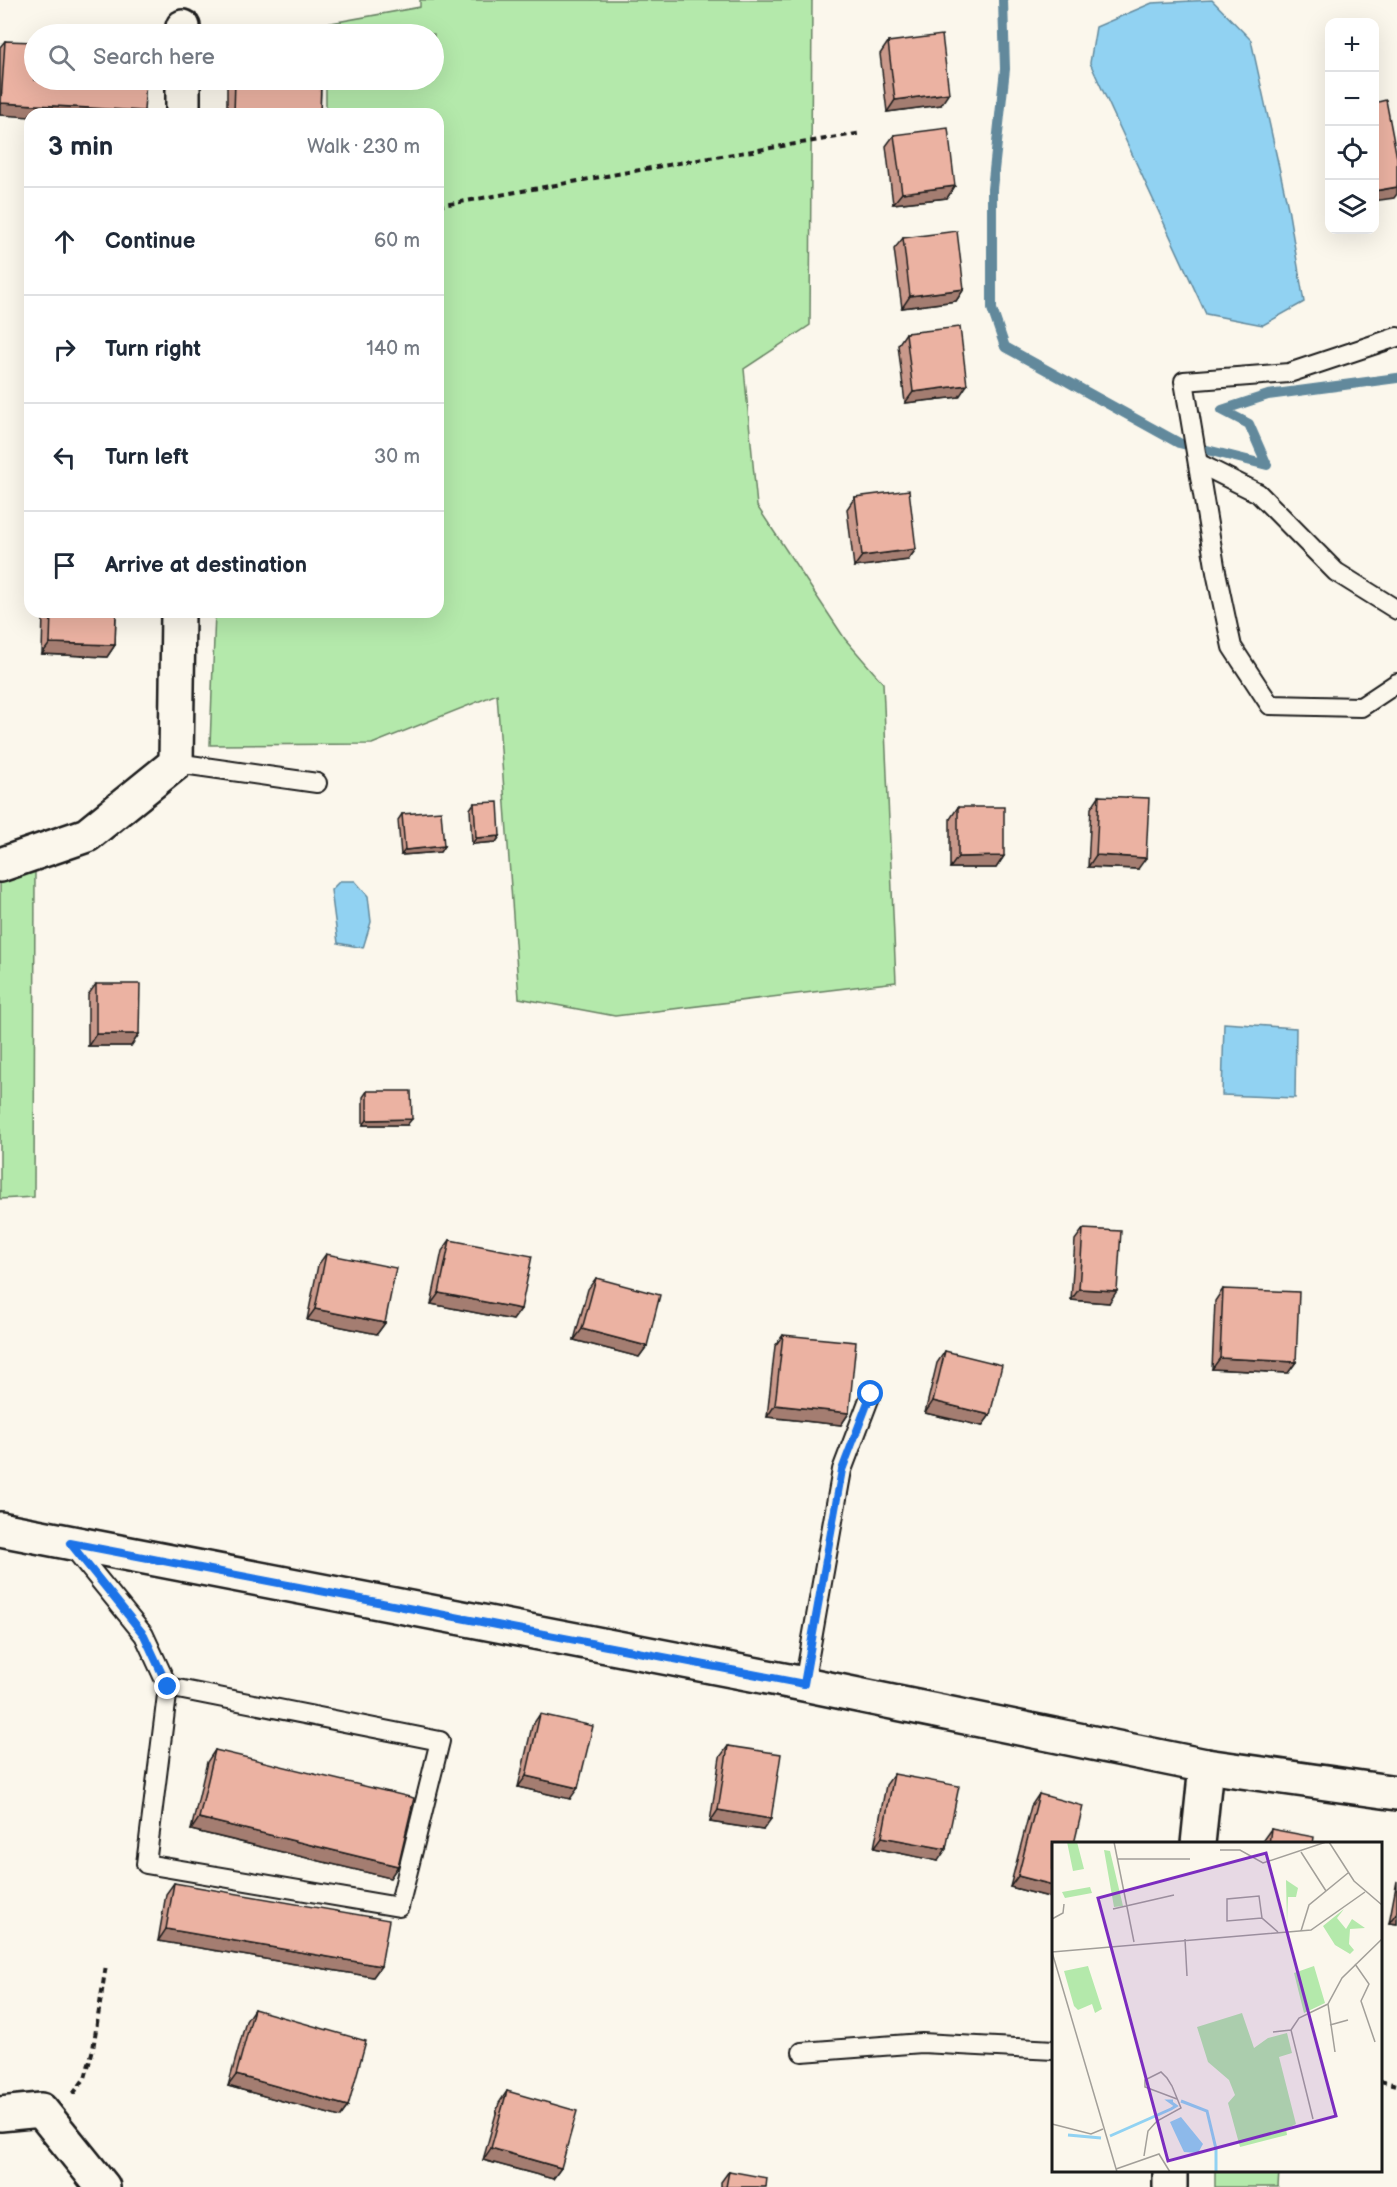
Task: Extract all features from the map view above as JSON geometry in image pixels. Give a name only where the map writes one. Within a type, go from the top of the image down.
[{"type":"street","points":[[183,90],[183,108]]},
{"type":"street","points":[[0,865],[87,835],[176,763],[178,618]]},
{"type":"street","points":[[0,1529],[804,1684],[1206,1766],[1397,1793]]},
{"type":"street","points":[[1198,1842],[1206,1766]]},
{"type":"street","points":[[0,2114],[41,2110],[103,2187]]},
{"type":"lane","points":[[1397,337],[1289,373],[1184,381],[1216,572],[1232,647],[1270,705],[1361,707],[1397,683]]},
{"type":"lane","points":[[1198,463],[1258,493],[1336,572],[1397,610]]},
{"type":"lane","points":[[176,763],[317,783]]},
{"type":"lane","points":[[804,1684],[842,1470],[871,1394]]},
{"type":"lane","points":[[70,1543],[144,1635],[168,1687],[146,1864],[399,1907],[440,1741],[168,1687]]},
{"type":"lane","points":[[802,2052],[922,2043],[1052,2050]]},
{"type":"path","points":[[444,205],[862,132]]},
{"type":"path","points":[[41,2110],[69,2098],[86,2078],[93,2049],[106,1965]]},
{"type":"path","points":[[1382,2081],[1397,2085]]},
{"type":"green space","points":[[420,0],[812,0],[810,325],[744,369],[757,506],[845,639],[883,683],[896,982],[615,1016],[519,998],[497,694],[372,744],[210,745],[215,618],[444,618],[444,108],[326,108],[326,90],[444,90],[444,24],[326,24],[420,7]]},
{"type":"green space","points":[[35,866],[34,1197],[0,1199],[0,878]]},
{"type":"green space","points":[[1215,2172],[1279,2172],[1278,2187],[1215,2187]]},
{"type":"water","points":[[1212,0],[1251,40],[1288,208],[1304,302],[1263,325],[1206,314],[1090,63],[1096,27],[1152,3]]},
{"type":"water","points":[[340,881],[355,881],[368,896],[371,922],[363,948],[338,943],[331,890]]},
{"type":"water","points":[[1224,1023],[1296,1028],[1295,1098],[1222,1095]]},
{"type":"building","points":[[942,35],[949,93],[895,100],[888,42]]},
{"type":"building","points":[[5,41],[24,42],[24,90],[145,90],[144,108],[90,108],[1,103]]},
{"type":"building","points":[[235,90],[321,90],[320,108],[234,108]]},
{"type":"building","points":[[1386,100],[1397,158],[1397,187],[1379,190],[1379,126],[1379,102]]},
{"type":"building","points":[[948,128],[955,186],[902,193],[894,135]]},
{"type":"building","points":[[957,231],[964,289],[910,296],[903,238]]},
{"type":"building","points":[[960,327],[967,385],[913,392],[906,333]]},
{"type":"building","points":[[909,490],[916,549],[862,556],[855,497]]},
{"type":"building","points":[[51,618],[116,618],[115,645],[50,643]]},
{"type":"building","points":[[1099,796],[1149,798],[1146,858],[1096,855]]},
{"type":"building","points":[[498,802],[500,836],[476,838],[474,803]]},
{"type":"building","points":[[958,807],[1004,807],[1004,856],[958,857]]},
{"type":"building","points":[[441,811],[444,846],[405,850],[402,814]]},
{"type":"building","points":[[96,984],[140,984],[139,1034],[96,1034]]},
{"type":"building","points":[[367,1091],[411,1091],[412,1119],[367,1120]]},
{"type":"building","points":[[1083,1229],[1121,1231],[1117,1291],[1079,1289]]},
{"type":"building","points":[[450,1240],[532,1256],[521,1309],[439,1293]]},
{"type":"building","points":[[326,1254],[396,1268],[385,1323],[315,1309]]},
{"type":"building","points":[[596,1278],[660,1295],[647,1346],[582,1329]]},
{"type":"building","points":[[1223,1289],[1299,1292],[1296,1362],[1220,1358]]},
{"type":"building","points":[[783,1335],[856,1342],[849,1413],[775,1405]]},
{"type":"building","points":[[945,1351],[1002,1365],[990,1415],[933,1401]]},
{"type":"building","points":[[540,1714],[593,1726],[578,1788],[526,1776]]},
{"type":"building","points":[[728,1746],[781,1754],[771,1819],[718,1810]]},
{"type":"building","points":[[215,1750],[414,1798],[398,1866],[199,1818]]},
{"type":"building","points":[[894,1774],[959,1786],[946,1849],[882,1837]]},
{"type":"building","points":[[1039,1794],[1083,1806],[1074,1842],[1052,1842],[1052,1885],[1018,1876]]},
{"type":"building","points":[[1271,1829],[1314,1837],[1313,1842],[1269,1842]]},
{"type":"building","points":[[174,1883],[389,1920],[381,1966],[166,1929]]},
{"type":"building","points":[[254,2009],[366,2041],[348,2106],[236,2075]]},
{"type":"building","points":[[507,2091],[577,2111],[561,2168],[491,2148]]},
{"type":"building","points":[[729,2171],[767,2178],[766,2187],[726,2187]]},
{"type":"waterway","points":[[1003,0],[1005,69],[992,189],[992,309],[1005,347],[1179,443],[1267,465],[1249,424],[1222,410],[1268,395],[1397,378]]},
{"type":"route","points":[[168,1687],[144,1635],[70,1543],[804,1684],[842,1470],[871,1394]]}]
